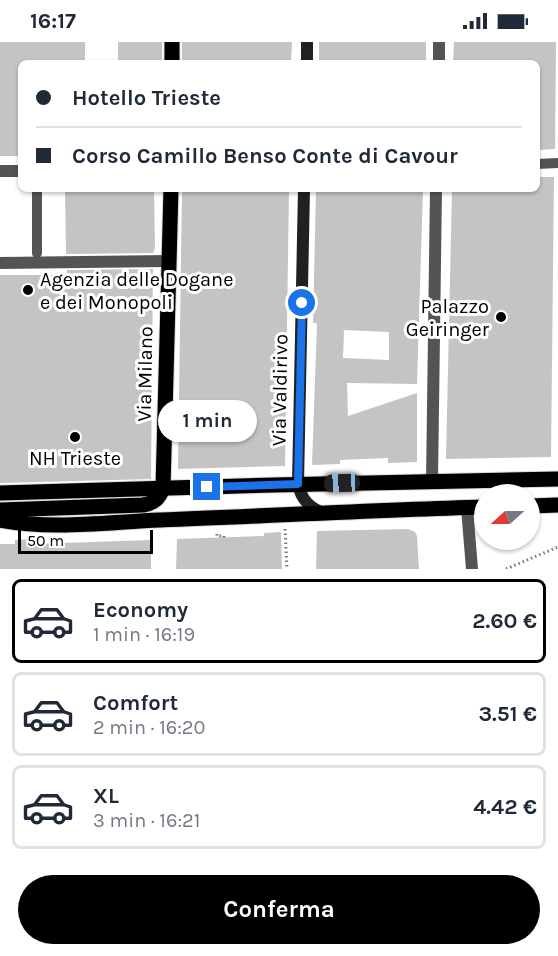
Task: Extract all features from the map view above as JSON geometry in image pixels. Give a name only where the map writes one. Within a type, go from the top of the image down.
[{"type":"main road","points":[[172,42],[172,60]]},
{"type":"main road","points":[[306,60],[307,42]]},
{"type":"main road","name":"Via Milano","points":[[163,488],[171,192]]},
{"type":"main road","name":"Via Valdirivo","points":[[298,484],[304,192]]},
{"type":"main road","points":[[0,494],[298,484],[558,479]]},
{"type":"main road","points":[[298,484],[305,502],[323,513]]},
{"type":"main road","points":[[0,510],[143,505],[157,500],[163,488]]},
{"type":"main road","points":[[540,506],[558,505]]},
{"type":"main road","points":[[0,520],[39,524],[474,508]]},
{"type":"street","points":[[438,60],[439,42]]},
{"type":"street","points":[[540,164],[558,163]]},
{"type":"street","points":[[0,171],[18,171]]},
{"type":"street","points":[[37,192],[37,253]]},
{"type":"street","points":[[432,481],[436,192]]},
{"type":"street","points":[[0,262],[169,261]]},
{"type":"street","points":[[467,508],[472,569]]},
{"type":"path","points":[[285,527],[287,569]]},
{"type":"path","points":[[218,536],[224,536],[224,538]]},
{"type":"path","points":[[506,569],[558,547]]},
{"type":"building","points":[[0,42],[85,42],[85,60],[18,60],[18,156],[0,156]]},
{"type":"building","points":[[118,42],[162,42],[162,60],[118,60]]},
{"type":"building","points":[[182,42],[292,42],[291,60],[182,60]]},
{"type":"building","points":[[319,42],[426,42],[426,60],[319,60]]},
{"type":"building","points":[[454,42],[556,42],[555,149],[540,150],[540,60],[453,60]]},
{"type":"building","name":"Palazzo Geiringer","points":[[540,177],[554,177],[551,457],[446,459],[452,192],[540,192]]},
{"type":"building","points":[[65,192],[154,192],[155,248],[153,253],[66,254]]},
{"type":"building","points":[[182,192],[289,192],[285,466],[178,469]]},
{"type":"building","points":[[316,192],[423,192],[417,384],[347,383],[348,416],[417,393],[417,462],[388,463],[388,458],[340,460],[340,464],[312,465],[317,323],[313,323]],"holes":[[[344,330],[389,332],[389,360],[343,358]]]},
{"type":"building","points":[[153,269],[151,479],[0,483],[0,275],[67,275],[67,270]]},
{"type":"building","points":[[408,529],[415,532],[417,536],[419,569],[316,569],[317,531]]},
{"type":"building","points":[[281,532],[282,569],[176,569],[177,539],[264,536],[264,533]]},
{"type":"building","points":[[33,539],[33,544],[151,540],[151,569],[0,569],[0,544],[15,544],[15,540]]},
{"type":"place","name":"Agenzia delle Dogane e dei Monopoli","points":[[28,290]]},
{"type":"place","name":"Palazzo Geiringer","points":[[501,317]]},
{"type":"place","name":"NH Trieste","points":[[75,437]]},
{"type":"route","points":[[207,487],[298,484],[302,303]]}]
